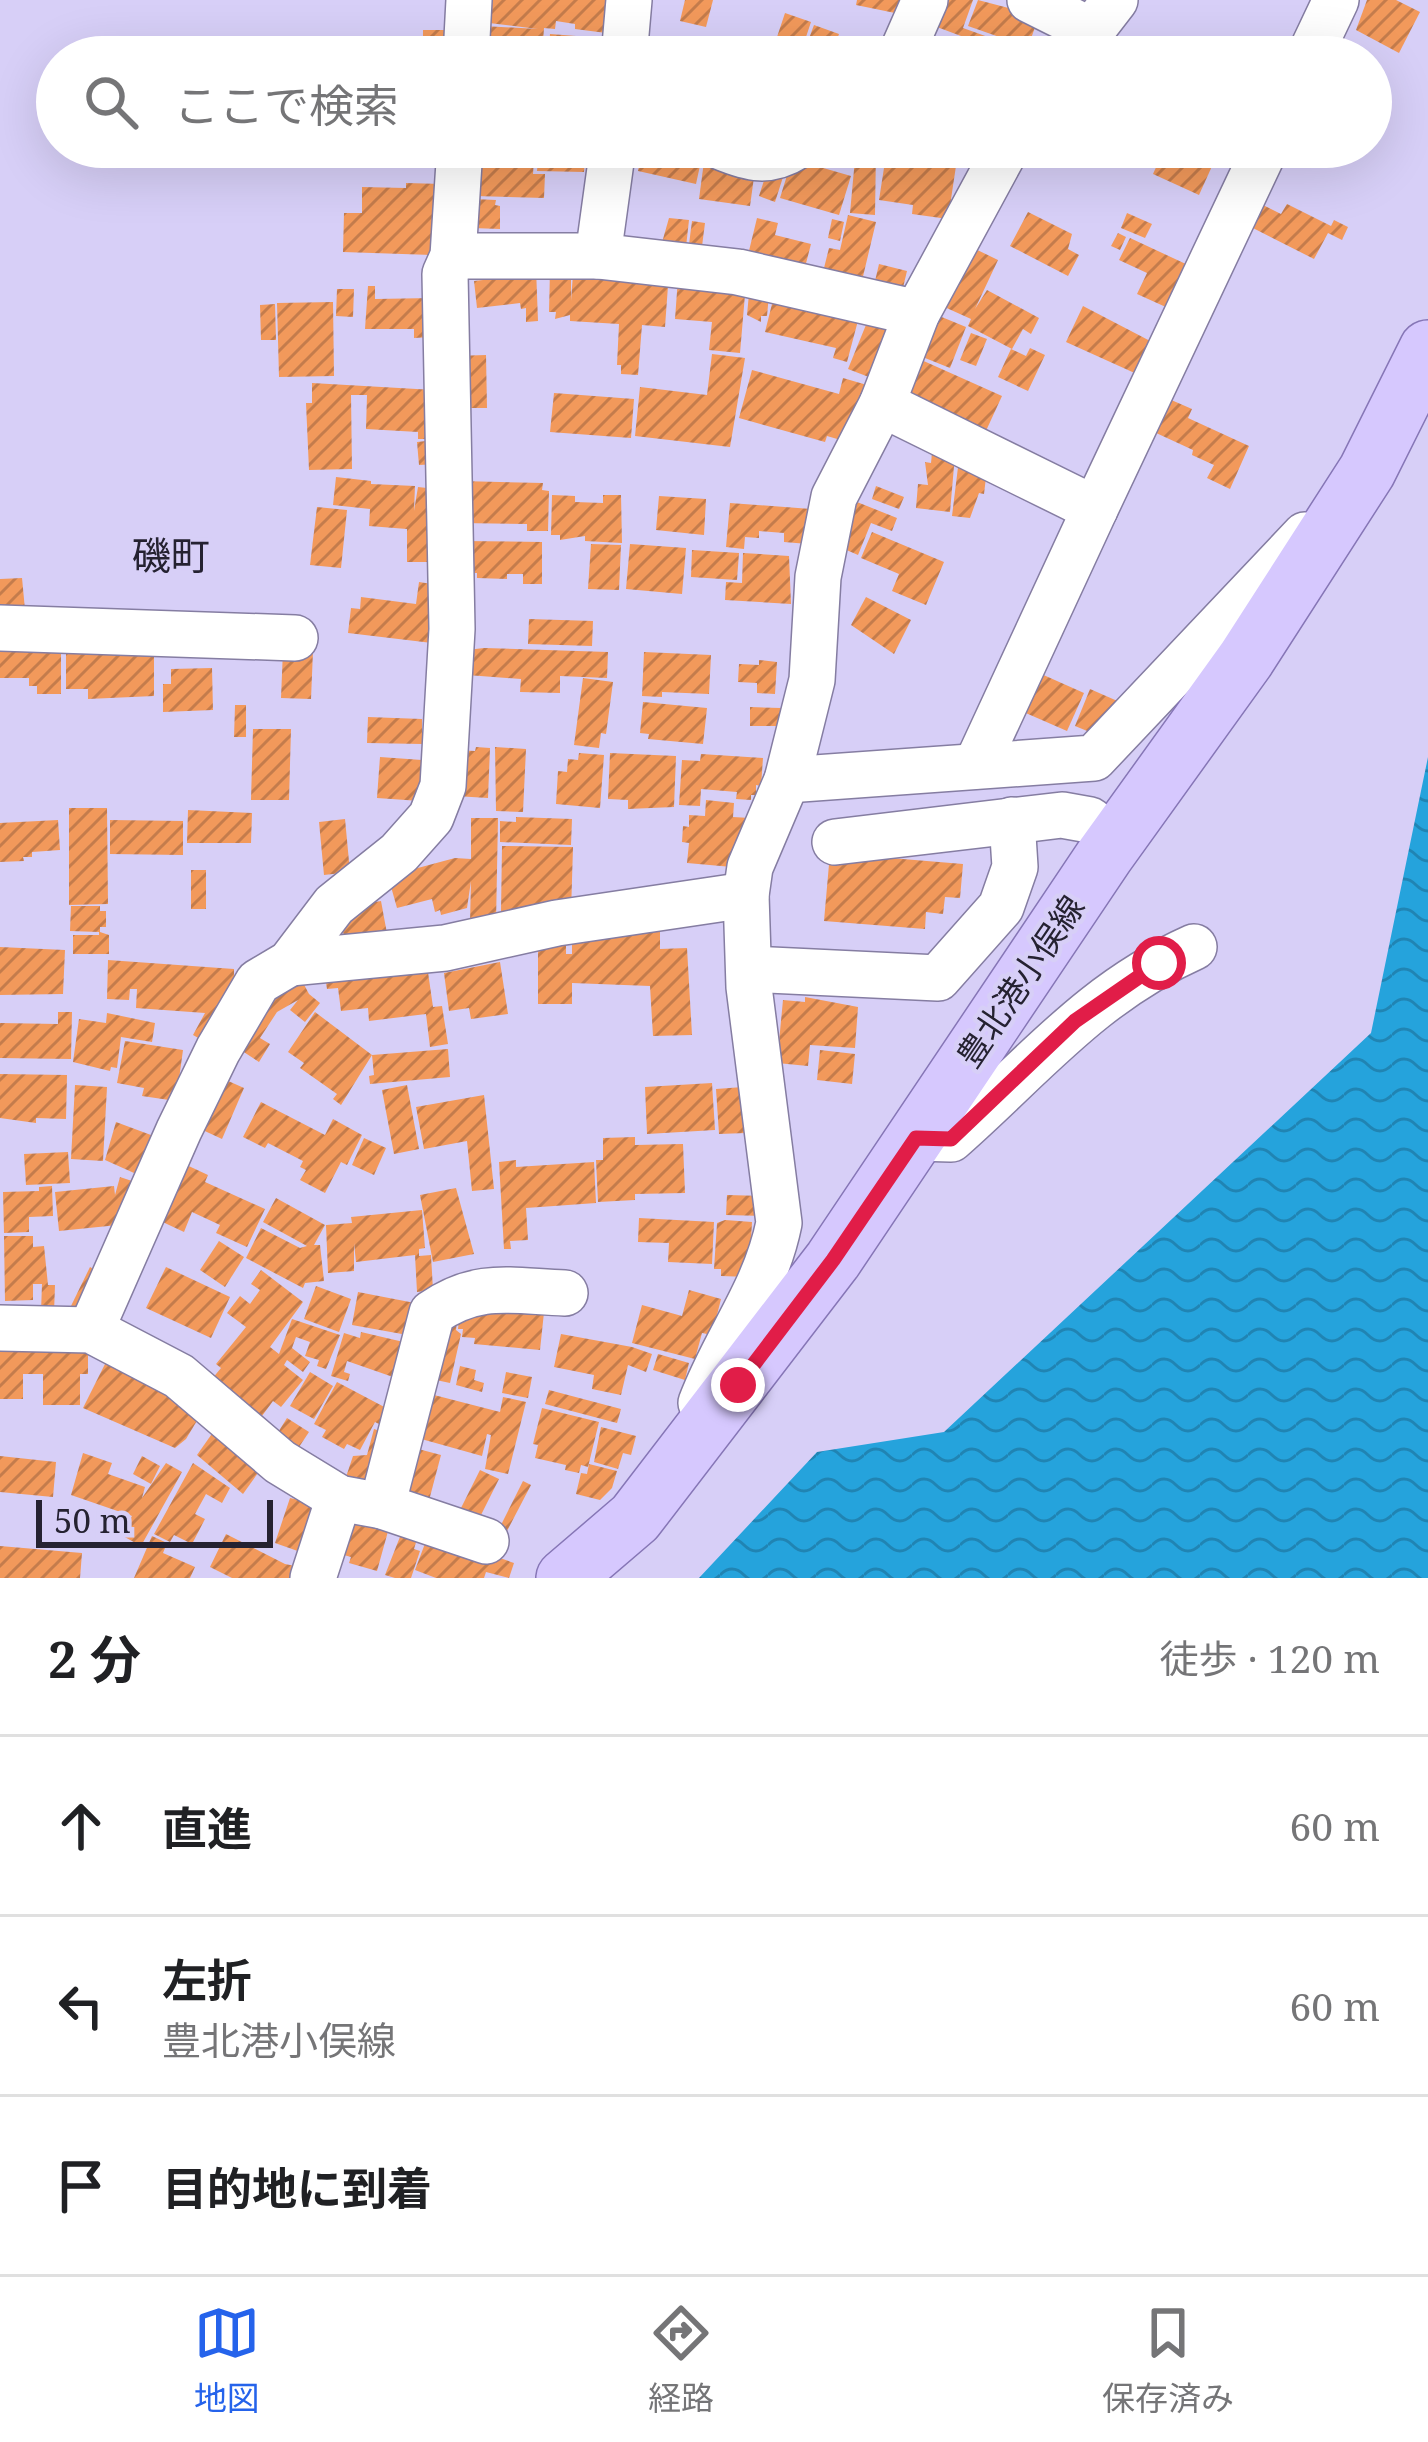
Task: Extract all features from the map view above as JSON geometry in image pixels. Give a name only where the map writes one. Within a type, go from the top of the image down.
[{"type":"main road","name":"豊北港小俣線","points":[[565,1578],[635,1518],[833,1260],[1115,841],[1246,659],[1367,471],[1428,350]]},
{"type":"street","points":[[467,36],[470,0]]},
{"type":"street","points":[[625,36],[629,0]]},
{"type":"street","points":[[909,36],[925,0]]},
{"type":"street","points":[[1030,0],[1093,29]]},
{"type":"street","points":[[1319,36],[1336,0]]},
{"type":"street","points":[[91,1330],[218,1050],[258,982],[290,963],[334,905],[399,853],[431,817],[443,786],[452,629],[446,274],[453,256],[459,168]]},
{"type":"street","points":[[598,256],[610,168]]},
{"type":"street","points":[[680,1462],[704,1394],[771,1260],[779,1222],[749,969],[746,895],[750,867],[788,780],[812,680],[818,577],[834,497],[882,404],[917,313],[996,168]]},
{"type":"street","points":[[976,766],[1256,168]]},
{"type":"street","points":[[453,256],[598,256],[738,272],[917,313]]},
{"type":"street","points":[[882,404],[1095,509]]},
{"type":"street","points":[[788,780],[1094,758],[1367,471]]},
{"type":"street","points":[[0,628],[295,638]]},
{"type":"street","points":[[835,842],[1062,815],[1090,820],[1115,841]]},
{"type":"street","points":[[749,969],[938,978],[1001,907],[1015,867],[1012,820]]},
{"type":"street","points":[[290,963],[445,948],[557,922],[746,895]]},
{"type":"street","points":[[916,1138],[951,1139],[1075,1021],[1159,963],[1194,947]]},
{"type":"street","points":[[313,1578],[360,1502],[431,1313],[457,1296],[478,1291],[565,1293]]},
{"type":"street","points":[[0,1328],[91,1330],[179,1376],[280,1462],[360,1502],[486,1541]]},
{"type":"water","points":[[1428,757],[1428,1578],[699,1578],[817,1452],[944,1432],[1371,1033]]},
{"type":"building","points":[[491,0],[617,0],[614,34],[575,29],[575,24],[556,21],[555,29],[544,28],[543,36],[483,36],[483,26],[538,29],[489,23]]},
{"type":"building","points":[[685,0],[713,0],[706,27],[680,21]]},
{"type":"building","points":[[857,0],[913,0],[911,10],[896,8],[895,13],[856,5]]},
{"type":"building","points":[[937,0],[973,0],[963,28],[985,36],[961,36],[929,24]]},
{"type":"building","points":[[978,0],[1039,16],[1032,36],[997,36],[968,26]]},
{"type":"building","points":[[1367,0],[1396,0],[1420,12],[1399,53],[1392,49],[1392,36],[1367,36],[1356,30]]},
{"type":"building","points":[[785,13],[811,22],[806,36],[777,36]]},
{"type":"building","points":[[814,25],[839,34],[838,36],[810,36]]},
{"type":"building","points":[[423,30],[449,30],[449,36],[423,36]]},
{"type":"building","points":[[476,168],[533,168],[533,174],[545,174],[544,198],[475,196]]},
{"type":"building","points":[[537,168],[584,168],[584,172]]},
{"type":"building","points":[[639,168],[699,168],[696,184]]},
{"type":"building","points":[[703,168],[735,168],[754,177],[750,206],[699,199]]},
{"type":"building","points":[[768,168],[784,174],[775,202],[759,196]]},
{"type":"building","points":[[789,168],[823,168],[851,176],[839,215],[780,198]]},
{"type":"building","points":[[854,168],[876,168],[875,215],[850,213]]},
{"type":"building","points":[[884,168],[956,168],[948,219],[912,214],[913,205],[879,200]]},
{"type":"building","points":[[1156,168],[1211,168],[1199,195],[1153,174]]},
{"type":"building","points":[[406,183],[442,184],[432,255],[343,252],[344,213],[362,213],[362,187],[406,188]]},
{"type":"building","points":[[473,199],[496,200],[500,229],[472,228]]},
{"type":"building","points":[[1287,204],[1331,226],[1334,220],[1348,227],[1342,240],[1328,233],[1314,259],[1251,227],[1263,205],[1281,214]]},
{"type":"building","points":[[1028,212],[1072,234],[1068,249],[1079,255],[1068,276],[1010,246]]},
{"type":"building","points":[[1127,213],[1152,224],[1145,238],[1121,228]]},
{"type":"building","points":[[848,215],[876,222],[860,289],[822,276],[829,248],[840,250]]},
{"type":"building","points":[[669,218],[689,220],[685,256],[659,253]]},
{"type":"building","points":[[757,218],[778,223],[775,235],[811,244],[803,275],[747,259]]},
{"type":"building","points":[[832,219],[844,222],[840,241],[828,238]]},
{"type":"building","points":[[692,221],[705,223],[701,254],[688,252]]},
{"type":"building","points":[[1118,233],[1126,237],[1120,250],[1111,246]]},
{"type":"building","points":[[1130,238],[1188,265],[1168,308],[1137,294],[1147,273],[1119,260]]},
{"type":"building","points":[[963,243],[998,260],[975,309],[987,290],[1039,318],[1031,334],[1023,329],[1012,349],[968,326],[971,319],[940,305]]},
{"type":"building","points":[[879,264],[907,271],[900,300],[872,294]]},
{"type":"building","points":[[536,268],[538,321],[526,322],[526,308],[521,309],[520,303],[477,308],[474,281],[520,276]]},
{"type":"building","points":[[550,270],[571,270],[571,301],[573,274],[669,272],[665,327],[642,325],[638,375],[621,374],[621,365],[617,365],[619,324],[570,321],[570,315],[555,319],[556,312],[549,312]]},
{"type":"building","points":[[678,278],[746,283],[740,353],[709,350],[712,322],[675,319]]},
{"type":"building","points":[[750,283],[770,284],[767,316],[761,316],[761,322],[747,315]]},
{"type":"building","points":[[368,286],[375,286],[375,299],[432,298],[432,337],[414,338],[414,329],[365,329]]},
{"type":"building","points":[[337,289],[354,289],[353,317],[336,316]]},
{"type":"building","points":[[775,292],[860,313],[847,362],[833,358],[836,348],[765,332]]},
{"type":"building","points":[[333,302],[334,376],[279,377],[277,303]]},
{"type":"building","points":[[275,304],[276,340],[261,340],[260,305]]},
{"type":"building","points":[[1083,306],[1154,343],[1139,375],[1066,342]]},
{"type":"building","points":[[932,313],[966,327],[950,368],[915,354]]},
{"type":"building","points":[[870,315],[889,323],[874,379],[848,369]]},
{"type":"building","points":[[971,333],[987,339],[976,366],[960,360]]},
{"type":"building","points":[[1030,348],[1045,355],[1028,391],[998,377],[1011,349],[1026,356]]},
{"type":"building","points":[[712,354],[745,358],[730,447],[635,436],[640,387],[707,395]]},
{"type":"building","points":[[486,355],[487,408],[456,408],[455,356]]},
{"type":"building","points":[[917,358],[1002,396],[985,433],[902,390]]},
{"type":"building","points":[[752,370],[839,394],[843,378],[867,385],[844,441],[827,436],[825,442],[739,418]]},
{"type":"building","points":[[312,383],[434,390],[432,439],[418,439],[418,432],[366,429],[367,395],[351,395],[352,469],[309,470],[306,403],[312,403]]},
{"type":"building","points":[[554,393],[634,399],[631,438],[550,432]]},
{"type":"building","points":[[1169,399],[1192,409],[1188,418],[1249,446],[1230,489],[1207,478],[1214,465],[1154,432]]},
{"type":"building","points":[[435,440],[437,464],[419,465],[417,442]]},
{"type":"building","points":[[932,453],[955,455],[950,512],[916,508],[918,484],[928,485],[925,462],[931,463]]},
{"type":"building","points":[[959,459],[987,469],[984,494],[979,493],[970,518],[952,516]]},
{"type":"building","points":[[336,477],[415,486],[414,511],[418,487],[436,489],[436,562],[407,562],[407,529],[369,526],[370,509],[333,505]]},
{"type":"building","points":[[460,481],[543,483],[542,490],[549,491],[548,531],[527,531],[527,524],[459,523]]},
{"type":"building","points":[[876,486],[904,497],[899,509],[872,499]]},
{"type":"building","points":[[552,495],[603,503],[603,495],[621,495],[622,543],[585,541],[585,536],[560,540],[560,535],[551,535]]},
{"type":"building","points":[[659,496],[706,499],[704,535],[656,530]]},
{"type":"building","points":[[852,500],[897,518],[892,531],[871,523],[858,555],[835,545]]},
{"type":"building","points":[[730,503],[811,509],[808,544],[784,542],[784,533],[759,531],[759,538],[745,537],[744,549],[726,547]]},
{"type":"building","points":[[317,507],[347,510],[341,568],[310,565]]},
{"type":"building","points":[[872,532],[944,562],[926,605],[892,591],[899,574],[861,558]]},
{"type":"building","points":[[461,541],[542,542],[542,584],[523,584],[523,574],[507,574],[507,579],[461,573]]},
{"type":"building","points":[[591,544],[621,545],[619,590],[588,589]]},
{"type":"building","points":[[630,544],[686,548],[682,594],[626,589]]},
{"type":"building","points":[[692,550],[739,553],[737,580],[691,577]]},
{"type":"building","points":[[743,553],[789,556],[791,604],[725,600],[726,582],[742,583]]},
{"type":"building","points":[[22,578],[25,610],[0,611],[0,579]]},
{"type":"building","points":[[419,582],[438,585],[432,643],[348,633],[351,608],[360,609],[361,597],[416,604]]},
{"type":"building","points":[[866,597],[911,620],[894,654],[851,625]]},
{"type":"building","points":[[529,619],[593,621],[592,646],[528,644]]},
{"type":"building","points":[[0,644],[61,645],[61,694],[37,694],[29,678],[0,678]]},
{"type":"building","points":[[66,648],[154,649],[154,696],[88,699],[88,689],[66,689]]},
{"type":"building","points":[[283,650],[313,651],[311,699],[281,698]]},
{"type":"building","points":[[467,650],[608,652],[607,678],[560,676],[560,693],[520,692],[521,679],[467,675]]},
{"type":"building","points":[[644,652],[711,655],[709,694],[642,696]]},
{"type":"building","points":[[759,660],[777,662],[775,694],[757,693],[757,683],[738,682],[739,664],[759,665]]},
{"type":"building","points":[[212,668],[213,710],[163,712],[163,684],[171,684],[171,669]]},
{"type":"building","points":[[1030,669],[1084,693],[1067,731],[1014,708]]},
{"type":"building","points":[[583,678],[613,682],[606,734],[601,733],[599,748],[574,745]]},
{"type":"building","points":[[1090,689],[1122,703],[1097,735],[1075,726]]},
{"type":"building","points":[[643,702],[707,708],[703,744],[648,739],[649,734],[640,733]]},
{"type":"building","points":[[235,705],[246,705],[246,737],[234,737]]},
{"type":"building","points":[[750,707],[781,708],[780,726],[750,726]]},
{"type":"building","points":[[368,717],[422,719],[422,744],[367,743]]},
{"type":"building","points":[[253,729],[291,729],[289,800],[251,800]]},
{"type":"building","points":[[476,747],[490,748],[488,798],[455,796],[456,750],[475,751]]},
{"type":"building","points":[[495,747],[526,749],[523,812],[496,811]]},
{"type":"building","points":[[579,753],[604,755],[600,808],[556,804],[558,771],[567,772],[568,759],[578,760]]},
{"type":"building","points":[[610,753],[676,756],[674,807],[628,809],[628,800],[608,799]]},
{"type":"building","points":[[701,754],[763,758],[756,795],[751,800],[736,799],[737,792],[701,789],[700,806],[679,805],[682,760],[700,761]]},
{"type":"building","points":[[380,757],[422,760],[420,801],[377,798]]},
{"type":"building","points":[[706,800],[734,803],[733,817],[750,818],[732,867],[687,863],[689,843],[682,842],[683,826],[689,827],[689,815],[705,816]]},
{"type":"building","points":[[69,808],[107,808],[108,904],[69,905]]},
{"type":"building","points":[[188,810],[252,813],[251,843],[187,843]]},
{"type":"building","points":[[516,817],[572,819],[571,845],[500,842],[500,821],[516,822]]},
{"type":"building","points":[[471,818],[498,818],[496,923],[470,923],[471,881],[467,908],[441,915],[440,910],[435,912],[432,899],[397,908],[388,876],[455,858],[471,859]]},
{"type":"building","points":[[345,819],[350,872],[324,875],[319,822]]},
{"type":"building","points":[[58,820],[60,850],[32,852],[24,861],[0,862],[0,823]]},
{"type":"building","points":[[110,820],[183,821],[183,855],[110,854]]},
{"type":"building","points":[[502,846],[573,847],[571,913],[501,912]]},
{"type":"building","points":[[830,853],[963,864],[960,898],[945,897],[943,914],[926,912],[925,929],[824,921]]},
{"type":"building","points":[[191,870],[206,870],[206,909],[191,909]]},
{"type":"building","points":[[381,901],[388,939],[345,941],[340,917],[348,907]]},
{"type":"building","points":[[71,906],[100,906],[100,911],[106,911],[106,927],[100,927],[100,932],[109,935],[109,954],[73,954],[73,935],[99,932],[70,931]]},
{"type":"building","points":[[572,930],[660,930],[660,949],[687,948],[692,1035],[653,1036],[650,986],[572,983],[572,1004],[538,1004],[538,935],[566,935],[566,954],[572,954]]},
{"type":"building","points":[[0,947],[65,950],[63,994],[0,995]]},
{"type":"building","points":[[108,960],[234,969],[234,976],[240,976],[209,1044],[193,1035],[205,1013],[136,1008],[137,989],[130,989],[129,1000],[107,999]]},
{"type":"building","points":[[500,962],[508,1014],[471,1019],[469,1008],[449,1011],[444,973]]},
{"type":"building","points":[[427,965],[433,1007],[442,1006],[448,1044],[430,1047],[426,1014],[369,1021],[368,1008],[341,1011],[338,988],[327,989],[324,970]]},
{"type":"building","points":[[299,975],[320,1003],[305,1022],[290,1010],[298,1000],[277,1012],[260,1038],[270,1044],[259,1062],[230,1043]]},
{"type":"building","points":[[805,997],[858,1007],[855,1048],[810,1045],[808,1066],[777,1063],[783,1000],[805,1002]]},
{"type":"building","points":[[58,1012],[72,1012],[71,1059],[0,1058],[0,1023],[58,1024]]},
{"type":"building","points":[[315,1012],[372,1055],[341,1105],[333,1099],[337,1094],[300,1068],[304,1063],[288,1052]]},
{"type":"building","points":[[107,1013],[155,1023],[152,1042],[121,1037],[117,1068],[110,1071],[73,1062],[79,1019],[106,1023]]},
{"type":"building","points":[[125,1041],[183,1050],[176,1101],[142,1096],[144,1088],[117,1083]]},
{"type":"building","points":[[448,1049],[450,1077],[370,1084],[372,1055]]},
{"type":"building","points":[[820,1050],[855,1054],[852,1084],[817,1080]]},
{"type":"building","points":[[0,1074],[67,1075],[66,1119],[36,1118],[36,1123],[0,1118]]},
{"type":"building","points":[[217,1076],[244,1088],[222,1139],[194,1126]]},
{"type":"building","points":[[712,1083],[715,1130],[647,1134],[645,1087]]},
{"type":"building","points":[[75,1085],[107,1087],[103,1161],[71,1159]]},
{"type":"building","points":[[407,1085],[419,1149],[394,1154],[382,1090]]},
{"type":"building","points":[[743,1087],[746,1133],[719,1134],[716,1089]]},
{"type":"building","points":[[484,1095],[494,1189],[472,1191],[467,1141],[424,1149],[416,1107]]},
{"type":"building","points":[[261,1102],[325,1135],[333,1119],[362,1135],[325,1193],[300,1180],[306,1170],[300,1167],[303,1161],[268,1143],[265,1148],[243,1137]]},
{"type":"building","points":[[116,1122],[159,1138],[143,1177],[105,1160]]},
{"type":"building","points":[[635,1137],[635,1145],[683,1144],[685,1193],[635,1194],[635,1200],[598,1202],[596,1160],[603,1160],[603,1138]]},
{"type":"building","points":[[364,1138],[386,1148],[374,1175],[352,1165]]},
{"type":"building","points":[[68,1152],[70,1183],[26,1185],[24,1154]]},
{"type":"building","points":[[516,1160],[516,1167],[594,1162],[596,1203],[526,1208],[528,1240],[510,1241],[511,1249],[504,1249],[499,1162]]},
{"type":"building","points":[[178,1161],[208,1175],[205,1182],[265,1209],[247,1247],[216,1233],[220,1225],[192,1212],[184,1232],[152,1217]]},
{"type":"building","points":[[120,1177],[135,1182],[118,1225],[59,1231],[55,1192],[114,1186],[115,1195]]},
{"type":"building","points":[[52,1186],[53,1216],[29,1217],[29,1232],[4,1233],[3,1192]]},
{"type":"building","points":[[456,1188],[474,1254],[433,1262],[420,1195]]},
{"type":"building","points":[[727,1195],[766,1196],[765,1216],[726,1215]]},
{"type":"building","points":[[276,1198],[325,1225],[314,1245],[320,1245],[324,1281],[305,1283],[303,1288],[246,1258],[261,1228],[300,1248],[307,1246],[263,1222]]},
{"type":"building","points":[[422,1210],[425,1248],[419,1249],[419,1256],[431,1255],[433,1290],[417,1292],[415,1255],[356,1262],[354,1243],[354,1271],[328,1273],[326,1225],[352,1223],[351,1217]]},
{"type":"building","points":[[639,1218],[714,1222],[712,1264],[668,1262],[669,1243],[638,1242]]},
{"type":"building","points":[[752,1222],[749,1277],[721,1276],[721,1269],[714,1269],[717,1223]]},
{"type":"building","points":[[4,1236],[33,1236],[33,1247],[44,1246],[48,1285],[55,1285],[54,1313],[41,1312],[42,1284],[33,1284],[33,1300],[5,1301]]},
{"type":"building","points":[[219,1241],[244,1257],[225,1287],[200,1270]]},
{"type":"building","points":[[90,1267],[102,1274],[83,1313],[71,1306]]},
{"type":"building","points":[[166,1267],[230,1297],[211,1338],[146,1308]]},
{"type":"building","points":[[261,1270],[303,1302],[270,1347],[279,1354],[292,1319],[340,1335],[326,1369],[317,1366],[319,1360],[305,1356],[310,1342],[296,1337],[292,1348],[310,1362],[303,1372],[287,1360],[284,1365],[303,1380],[281,1407],[273,1401],[259,1420],[207,1385],[221,1368],[216,1364],[246,1327],[227,1313],[240,1296],[250,1304],[260,1290],[251,1284]]},
{"type":"building","points":[[316,1286],[351,1299],[339,1332],[304,1319]]},
{"type":"building","points":[[689,1290],[721,1299],[712,1335],[702,1333],[695,1359],[632,1343],[642,1305],[682,1316]]},
{"type":"building","points":[[358,1292],[420,1304],[413,1336],[352,1325]]},
{"type":"building","points":[[461,1303],[545,1303],[540,1350],[474,1344],[475,1338],[462,1337],[463,1329],[458,1329]]},
{"type":"building","points":[[459,1305],[456,1330],[461,1334],[450,1383],[422,1377]]},
{"type":"building","points":[[361,1332],[412,1344],[393,1377],[347,1361],[348,1381],[331,1376],[344,1333],[360,1338]]},
{"type":"building","points":[[561,1334],[652,1354],[646,1372],[628,1365],[621,1395],[592,1389],[594,1375],[554,1367]]},
{"type":"building","points":[[88,1345],[88,1374],[80,1374],[80,1405],[43,1405],[43,1374],[23,1374],[23,1399],[0,1399],[0,1346]]},
{"type":"building","points":[[110,1354],[204,1409],[175,1448],[83,1408]]},
{"type":"building","points":[[658,1354],[689,1363],[685,1380],[653,1370]]},
{"type":"building","points":[[460,1366],[476,1370],[474,1380],[484,1383],[482,1392],[456,1385]]},
{"type":"building","points":[[310,1372],[333,1386],[314,1419],[290,1406]]},
{"type":"building","points":[[506,1372],[532,1377],[528,1398],[502,1393]]},
{"type":"building","points":[[337,1382],[390,1410],[381,1425],[375,1422],[360,1450],[347,1444],[344,1449],[322,1437],[326,1430],[314,1424]]},
{"type":"building","points":[[549,1390],[621,1409],[617,1423],[545,1404]]},
{"type":"building","points":[[434,1395],[500,1412],[503,1397],[526,1402],[508,1474],[485,1469],[491,1435],[487,1434],[482,1456],[407,1435]]},
{"type":"building","points":[[542,1408],[599,1422],[588,1467],[581,1465],[579,1473],[535,1458],[538,1445],[533,1444]]},
{"type":"building","points":[[287,1418],[309,1432],[293,1456],[272,1442]]},
{"type":"building","points":[[601,1427],[636,1436],[631,1455],[623,1453],[618,1469],[594,1462]]},
{"type":"building","points":[[216,1428],[265,1463],[243,1494],[197,1455]]},
{"type":"building","points":[[374,1429],[389,1434],[372,1490],[346,1477],[353,1456],[367,1455]]},
{"type":"building","points":[[407,1446],[441,1455],[427,1508],[393,1499]]},
{"type":"building","points":[[83,1453],[112,1463],[108,1474],[145,1487],[142,1498],[166,1463],[182,1472],[141,1546],[121,1535],[132,1516],[71,1495]]},
{"type":"building","points":[[0,1456],[56,1462],[53,1497],[0,1492]]},
{"type":"building","points":[[142,1456],[160,1466],[151,1484],[133,1474]]},
{"type":"building","points":[[193,1463],[230,1488],[222,1503],[206,1494],[195,1514],[205,1519],[192,1544],[174,1535],[170,1542],[154,1534]]},
{"type":"building","points":[[589,1464],[617,1471],[612,1488],[600,1500],[576,1494],[581,1473],[587,1474]]},
{"type":"building","points":[[480,1470],[499,1479],[478,1521],[460,1510]]},
{"type":"building","points":[[523,1481],[531,1485],[507,1531],[500,1527]]},
{"type":"building","points":[[302,1490],[323,1501],[309,1555],[275,1543],[290,1498],[299,1500]]},
{"type":"building","points":[[344,1514],[392,1517],[377,1571],[349,1563],[351,1557],[333,1552]]},
{"type":"building","points":[[405,1524],[420,1529],[414,1549],[420,1551],[411,1578],[395,1578],[385,1575]]},
{"type":"building","points":[[429,1533],[514,1563],[509,1578],[486,1572],[484,1578],[436,1578],[415,1570]]},
{"type":"building","points":[[226,1534],[300,1567],[296,1578],[232,1578],[210,1567]]},
{"type":"building","points":[[152,1536],[167,1543],[163,1553],[195,1567],[190,1578],[134,1578]]},
{"type":"building","points":[[0,1546],[82,1553],[80,1578],[0,1578]]},
{"type":"district","name":"磯町","points":[[171,554]]},
{"type":"route","points":[[738,1385],[833,1260],[916,1138],[951,1139],[1075,1021],[1159,963]]}]
